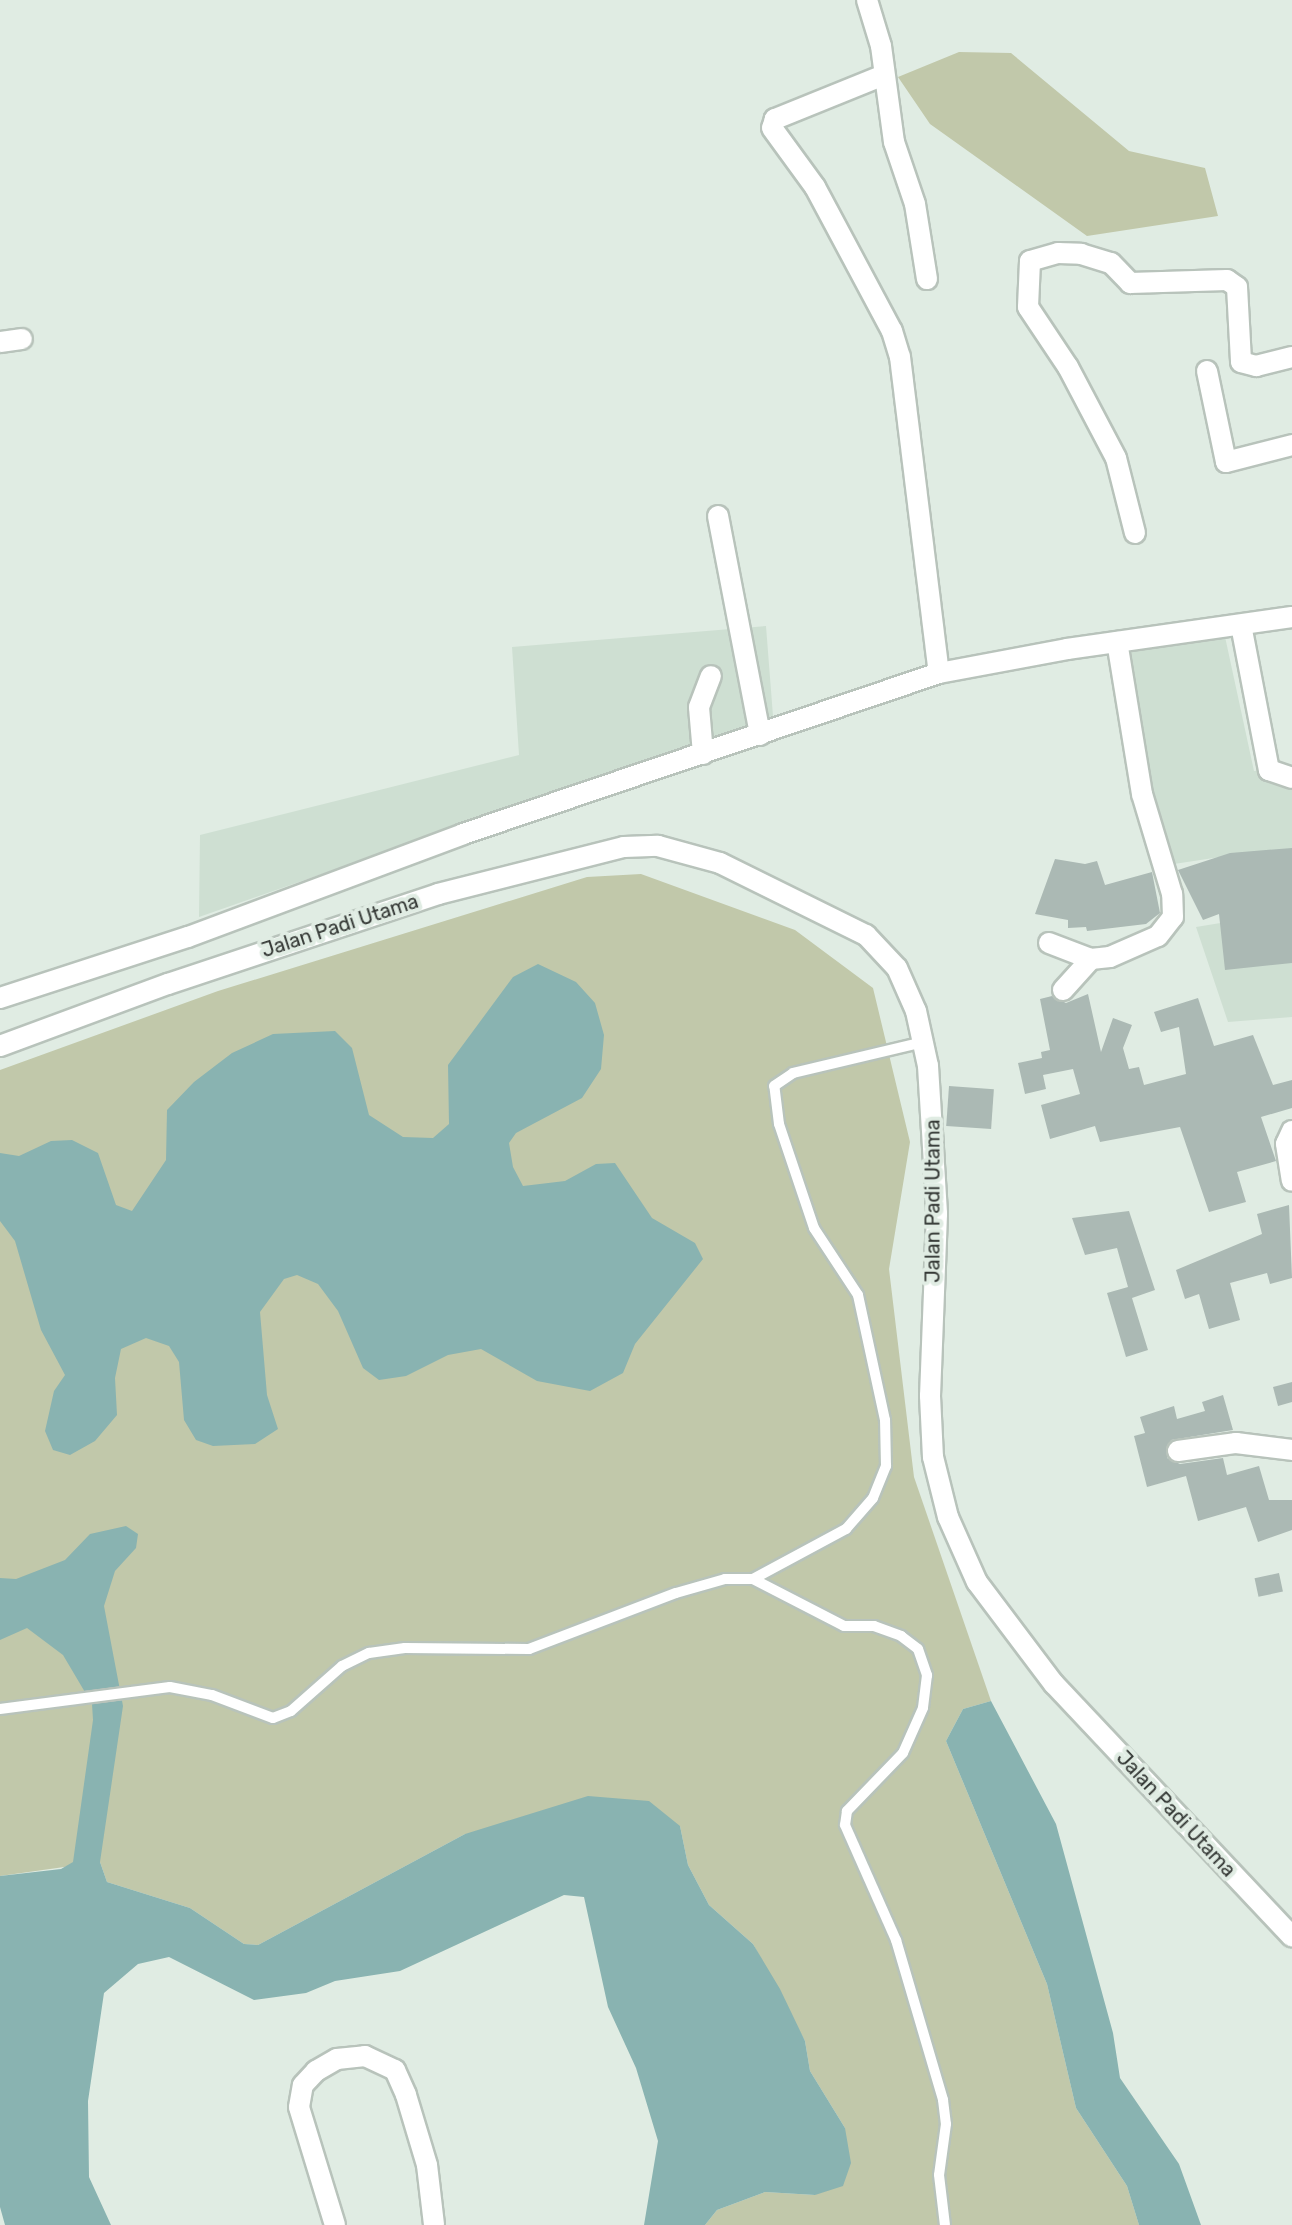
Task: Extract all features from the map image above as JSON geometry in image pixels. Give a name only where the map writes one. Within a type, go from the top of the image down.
[{"type":"street","points":[[867,0],[884,75],[894,142],[915,204],[927,279]]},
{"type":"street","points":[[884,75],[775,119],[772,128],[815,187],[892,331],[900,357],[939,673]]},
{"type":"street","points":[[1135,533],[1120,465],[1068,367],[1028,307],[1030,261],[1058,253],[1081,254],[1111,263],[1130,283],[1227,280],[1237,287],[1241,362],[1256,366],[1292,357]]},
{"type":"street","points":[[0,342],[22,339]]},
{"type":"street","points":[[1207,371],[1226,462],[1292,445]]},
{"type":"street","points":[[718,516],[760,735]]},
{"type":"street","points":[[0,998],[188,937],[463,834],[939,673],[1117,642],[1292,617]]},
{"type":"street","points":[[1241,625],[1269,770],[1292,778]]},
{"type":"street","points":[[1049,943],[1091,959],[1110,957],[1169,928],[1174,908],[1142,794],[1117,642]]},
{"type":"street","points":[[703,754],[699,707],[711,676]]},
{"type":"street","name":"Jalan Padi Utama","points":[[0,1046],[438,894],[552,862],[658,846],[720,863],[866,935],[897,968],[923,1042],[937,1146],[931,1411],[933,1457],[948,1517],[977,1582],[1054,1684],[1292,1937]]},
{"type":"street","points":[[1063,990],[1091,959]]},
{"type":"street","points":[[1292,1131],[1286,1144],[1292,1181]]},
{"type":"street","points":[[1178,1451],[1236,1443],[1292,1450]]},
{"type":"street","points":[[335,2225],[299,2107],[303,2085],[316,2071],[337,2059],[365,2056],[395,2070],[406,2095],[427,2165],[434,2225]]},
{"type":"lane","points":[[753,1579],[846,1529],[873,1498],[886,1466],[885,1420],[858,1295],[814,1228],[779,1124],[774,1086],[793,1073],[923,1042]]},
{"type":"lane","points":[[0,1709],[170,1687],[198,1692],[273,1718],[291,1711],[342,1666],[369,1653],[405,1648],[529,1649],[676,1593],[725,1579],[753,1579],[844,1626],[874,1626],[901,1636],[918,1649],[927,1675],[923,1708],[903,1753],[847,1811],[845,1825],[896,1940],[943,2100],[946,2124],[939,2175],[945,2225]]},
{"type":"shaded area","points":[[766,626],[773,716],[199,917],[200,835],[519,755],[512,647]]},
{"type":"shaded area","points":[[1224,632],[1254,771],[1292,768],[1292,1017],[1228,1022],[1196,927],[1257,917],[1240,854],[1174,864],[1112,646]]},
{"type":"green space","points":[[959,52],[1011,53],[1129,151],[1205,168],[1218,216],[1087,236],[930,124],[898,77]]},
{"type":"green space","points":[[641,874],[795,930],[873,988],[910,1142],[889,1269],[914,1477],[991,1701],[963,1709],[946,1741],[1047,1984],[1076,2108],[1127,2186],[1139,2225],[705,2225],[717,2210],[765,2192],[815,2195],[845,2128],[810,2071],[805,2041],[753,1944],[709,1905],[688,1865],[680,1826],[465,1834],[258,1945],[244,1944],[190,1908],[107,1882],[100,1862],[0,1876],[0,1070],[218,991],[587,877]]},
{"type":"water","points":[[538,964],[576,982],[595,1003],[604,1035],[601,1069],[582,1098],[516,1133],[509,1143],[513,1167],[523,1186],[565,1181],[596,1164],[615,1163],[652,1218],[695,1243],[703,1259],[635,1344],[623,1373],[590,1391],[537,1381],[481,1349],[448,1355],[406,1376],[379,1380],[363,1368],[338,1311],[318,1284],[297,1275],[284,1279],[260,1312],[267,1395],[278,1429],[255,1444],[213,1446],[196,1440],[184,1420],[179,1362],[169,1346],[146,1338],[121,1349],[115,1378],[117,1415],[95,1441],[70,1455],[53,1450],[45,1431],[54,1391],[65,1375],[41,1330],[15,1241],[0,1221],[0,1153],[19,1156],[51,1141],[72,1140],[98,1153],[116,1205],[132,1211],[166,1160],[167,1110],[194,1082],[232,1053],[273,1034],[335,1031],[352,1048],[369,1115],[403,1137],[433,1138],[449,1124],[448,1065],[513,977]]},
{"type":"water","points":[[126,1526],[138,1534],[136,1548],[115,1571],[104,1606],[123,1706],[100,1862],[107,1882],[190,1908],[244,1944],[258,1945],[465,1834],[588,1796],[649,1801],[680,1826],[688,1865],[709,1905],[753,1944],[780,1989],[805,2041],[810,2071],[845,2128],[851,2163],[843,2186],[815,2195],[765,2192],[717,2210],[705,2225],[644,2225],[658,2141],[636,2068],[608,2007],[584,1897],[564,1895],[400,1971],[335,1981],[306,1993],[254,2000],[169,1957],[138,1964],[104,1993],[88,2101],[89,2177],[111,2225],[5,2225],[0,2207],[0,1876],[61,1869],[73,1862],[93,1720],[92,1704],[63,1655],[27,1628],[0,1640],[0,1578],[16,1579],[65,1560],[90,1534]]},
{"type":"water","points":[[991,1701],[1056,1824],[1113,2033],[1120,2078],[1179,2164],[1201,2225],[1139,2225],[1127,2186],[1076,2108],[1047,1984],[946,1741],[963,1709]]},
{"type":"building","points":[[1292,848],[1292,963],[1225,970],[1219,914],[1203,920],[1178,870],[1230,853]]},
{"type":"building","points":[[1055,859],[1085,864],[1097,861],[1105,885],[1152,872],[1160,913],[1146,924],[1087,931],[1086,927],[1068,928],[1068,920],[1035,914]]},
{"type":"building","points":[[1088,994],[1101,1052],[1113,1018],[1132,1025],[1123,1048],[1129,1069],[1139,1067],[1144,1085],[1186,1074],[1179,1027],[1161,1032],[1154,1012],[1198,998],[1214,1046],[1253,1035],[1273,1085],[1292,1080],[1292,1108],[1261,1117],[1276,1161],[1237,1172],[1246,1202],[1209,1212],[1180,1127],[1100,1142],[1095,1126],[1050,1139],[1041,1105],[1080,1094],[1073,1069],[1043,1075],[1046,1089],[1025,1094],[1018,1063],[1042,1058],[1041,1052],[1050,1050],[1040,999],[1052,996],[1066,1003]]},
{"type":"building","points":[[949,1086],[994,1089],[991,1129],[946,1126]]},
{"type":"building","points":[[1289,1205],[1292,1278],[1270,1284],[1267,1273],[1230,1283],[1240,1320],[1209,1329],[1199,1294],[1185,1299],[1176,1270],[1262,1234],[1257,1214]]},
{"type":"building","points":[[1129,1211],[1155,1290],[1132,1298],[1148,1350],[1126,1357],[1107,1293],[1128,1287],[1117,1248],[1085,1255],[1072,1218]]},
{"type":"building","points":[[1292,1382],[1292,1402],[1278,1406],[1273,1387]]},
{"type":"building","points":[[1223,1395],[1233,1430],[1171,1440],[1167,1458],[1180,1464],[1223,1458],[1227,1475],[1259,1466],[1269,1500],[1292,1500],[1292,1530],[1258,1542],[1246,1507],[1198,1521],[1186,1476],[1147,1487],[1134,1436],[1145,1433],[1140,1417],[1174,1406],[1177,1419],[1205,1411],[1202,1402]]},
{"type":"building","points":[[1279,1573],[1283,1592],[1258,1597],[1255,1578]]}]
